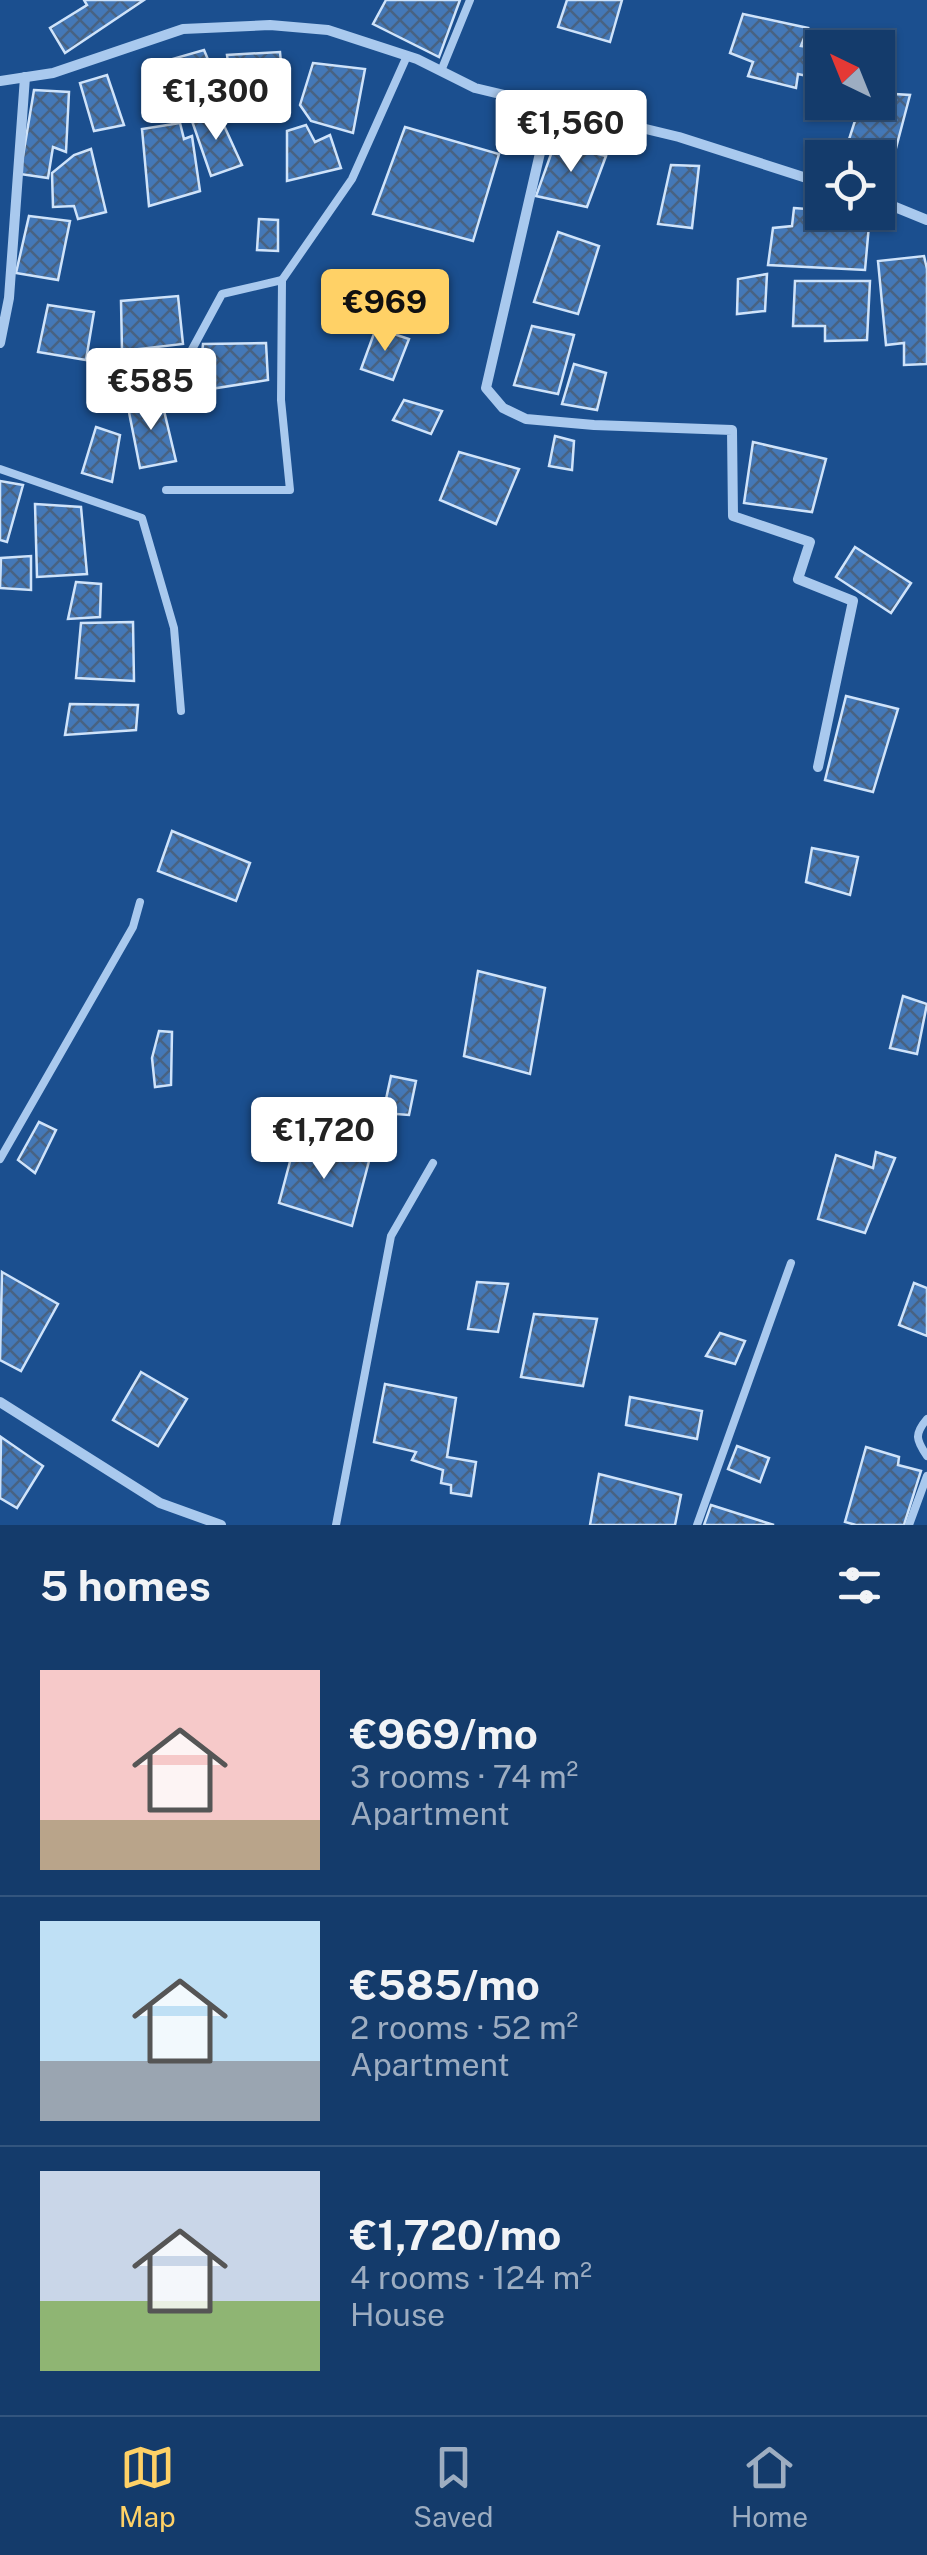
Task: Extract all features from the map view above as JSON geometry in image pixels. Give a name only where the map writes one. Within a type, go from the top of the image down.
[{"type":"street","points":[[0,81],[53,73],[183,29],[226,26],[328,30],[406,56],[475,88],[679,137],[805,178]]},
{"type":"street","points":[[0,344],[9,298],[26,77]]},
{"type":"street","points":[[551,105],[486,388],[503,408],[526,419],[732,430],[733,516],[810,542],[798,579],[853,601],[818,766]]},
{"type":"street","points":[[895,207],[927,220]]},
{"type":"street","points":[[0,1402],[160,1503],[221,1525]]},
{"type":"lane","points":[[441,71],[470,0]]},
{"type":"lane","points":[[166,490],[290,490],[281,400],[282,280],[352,180],[406,56]]},
{"type":"lane","points":[[176,406],[189,355],[222,294],[282,280]]},
{"type":"lane","points":[[0,469],[142,518],[174,628],[181,711]]},
{"type":"lane","points":[[0,1159],[133,927],[140,902]]},
{"type":"lane","points":[[336,1525],[391,1236],[433,1163]]},
{"type":"lane","points":[[697,1525],[792,1263]]},
{"type":"lane","points":[[927,1419],[917,1430],[916,1440],[927,1456]]},
{"type":"lane","points":[[909,1525],[927,1476]]},
{"type":"building","points":[[84,0],[144,0],[65,53],[50,28],[87,5]]},
{"type":"building","points":[[386,0],[460,0],[439,57],[373,24]]},
{"type":"building","points":[[567,0],[622,0],[610,42],[558,27]]},
{"type":"building","points":[[743,14],[808,28],[801,46],[805,47],[805,76],[798,74],[796,88],[748,76],[753,62],[730,53]]},
{"type":"building","points":[[204,50],[223,95],[174,114],[155,64]]},
{"type":"building","points":[[280,52],[285,106],[234,109],[227,55]]},
{"type":"building","points":[[313,63],[365,69],[353,133],[311,121],[300,105]]},
{"type":"building","points":[[107,75],[124,125],[94,131],[80,83]]},
{"type":"building","points":[[34,90],[69,92],[66,152],[53,147],[48,178],[20,174]]},
{"type":"building","points":[[895,94],[910,95],[895,152],[895,140],[849,140],[855,120],[895,120]]},
{"type":"building","points":[[216,108],[242,165],[211,176],[192,121]]},
{"type":"building","points":[[180,123],[184,139],[192,136],[200,191],[149,206],[142,129]]},
{"type":"building","points":[[306,125],[315,142],[330,135],[341,168],[287,181],[287,131]]},
{"type":"building","points":[[405,127],[499,154],[473,241],[373,214]]},
{"type":"building","points":[[555,143],[606,156],[587,207],[536,196]]},
{"type":"building","points":[[91,149],[106,212],[78,219],[74,206],[53,207],[52,173],[74,155]]},
{"type":"building","points":[[671,165],[699,166],[692,228],[658,224]]},
{"type":"building","points":[[794,208],[805,209],[805,230],[869,230],[865,270],[768,265],[773,228],[792,226]]},
{"type":"building","points":[[29,216],[70,221],[58,280],[16,273]]},
{"type":"building","points":[[259,219],[278,220],[278,251],[257,250]]},
{"type":"building","points":[[558,232],[599,246],[578,314],[534,302]]},
{"type":"building","points":[[924,256],[927,364],[904,365],[904,343],[886,345],[878,261]]},
{"type":"building","points":[[767,274],[765,311],[737,314],[738,279]]},
{"type":"building","points":[[795,281],[870,281],[867,340],[825,341],[825,326],[793,326]]},
{"type":"building","points":[[178,296],[183,344],[122,351],[121,301]]},
{"type":"building","points":[[48,305],[94,312],[86,360],[38,352]]},
{"type":"building","points":[[532,326],[574,335],[558,394],[514,385]]},
{"type":"building","points":[[376,328],[409,339],[393,380],[361,369]]},
{"type":"building","points":[[266,343],[268,380],[198,391],[203,344]]},
{"type":"building","points":[[574,364],[606,373],[597,410],[562,404]]},
{"type":"building","points":[[161,398],[176,461],[140,468],[127,402]]},
{"type":"building","points":[[404,400],[442,411],[431,434],[393,420]]},
{"type":"building","points":[[96,427],[120,435],[112,482],[82,473]]},
{"type":"building","points":[[555,436],[574,441],[572,470],[549,466]]},
{"type":"building","points":[[753,442],[826,459],[812,512],[744,503]]},
{"type":"building","points":[[459,452],[519,469],[496,524],[440,500]]},
{"type":"building","points":[[0,481],[23,485],[7,542],[0,540]]},
{"type":"building","points":[[35,504],[81,507],[87,574],[37,577]]},
{"type":"building","points":[[855,547],[911,583],[891,613],[836,577]]},
{"type":"building","points":[[31,556],[31,590],[0,588],[1,558]]},
{"type":"building","points":[[76,582],[101,584],[100,617],[68,619]]},
{"type":"building","points":[[133,622],[134,681],[76,678],[81,623]]},
{"type":"building","points":[[846,696],[898,709],[873,792],[825,780]]},
{"type":"building","points":[[70,704],[138,705],[136,730],[65,735]]},
{"type":"building","points":[[172,831],[250,863],[236,901],[158,871]]},
{"type":"building","points":[[812,848],[858,857],[850,895],[806,882]]},
{"type":"building","points":[[478,971],[545,988],[530,1074],[464,1056]]},
{"type":"building","points":[[903,996],[927,1004],[917,1054],[890,1048]]},
{"type":"building","points":[[159,1031],[172,1032],[171,1085],[155,1087],[152,1058]]},
{"type":"building","points":[[391,1076],[416,1081],[409,1115],[383,1113]]},
{"type":"building","points":[[39,1122],[56,1130],[35,1173],[18,1160]]},
{"type":"building","points":[[296,1139],[369,1161],[352,1226],[279,1203]]},
{"type":"building","points":[[876,1152],[895,1158],[865,1233],[818,1219],[836,1155],[873,1168]]},
{"type":"building","points":[[2,1272],[58,1304],[21,1371],[0,1360]]},
{"type":"building","points":[[477,1282],[508,1284],[498,1332],[468,1329]]},
{"type":"building","points":[[914,1283],[927,1288],[927,1336],[899,1325]]},
{"type":"building","points":[[534,1314],[597,1319],[583,1386],[521,1377]]},
{"type":"building","points":[[720,1333],[745,1341],[735,1364],[706,1356]]},
{"type":"building","points":[[141,1372],[187,1399],[158,1446],[113,1420]]},
{"type":"building","points":[[385,1384],[456,1398],[447,1457],[476,1462],[471,1496],[451,1493],[451,1485],[441,1483],[443,1470],[412,1460],[416,1452],[374,1442]]},
{"type":"building","points":[[630,1397],[702,1411],[697,1439],[626,1425]]},
{"type":"building","points":[[1,1437],[43,1466],[17,1508],[0,1498]]},
{"type":"building","points":[[737,1446],[769,1458],[760,1482],[728,1469]]},
{"type":"building","points":[[866,1447],[899,1457],[898,1465],[921,1471],[904,1525],[845,1522]]},
{"type":"building","points":[[599,1474],[681,1495],[675,1525],[590,1525]]},
{"type":"building","points":[[711,1505],[774,1525],[704,1525]]}]
